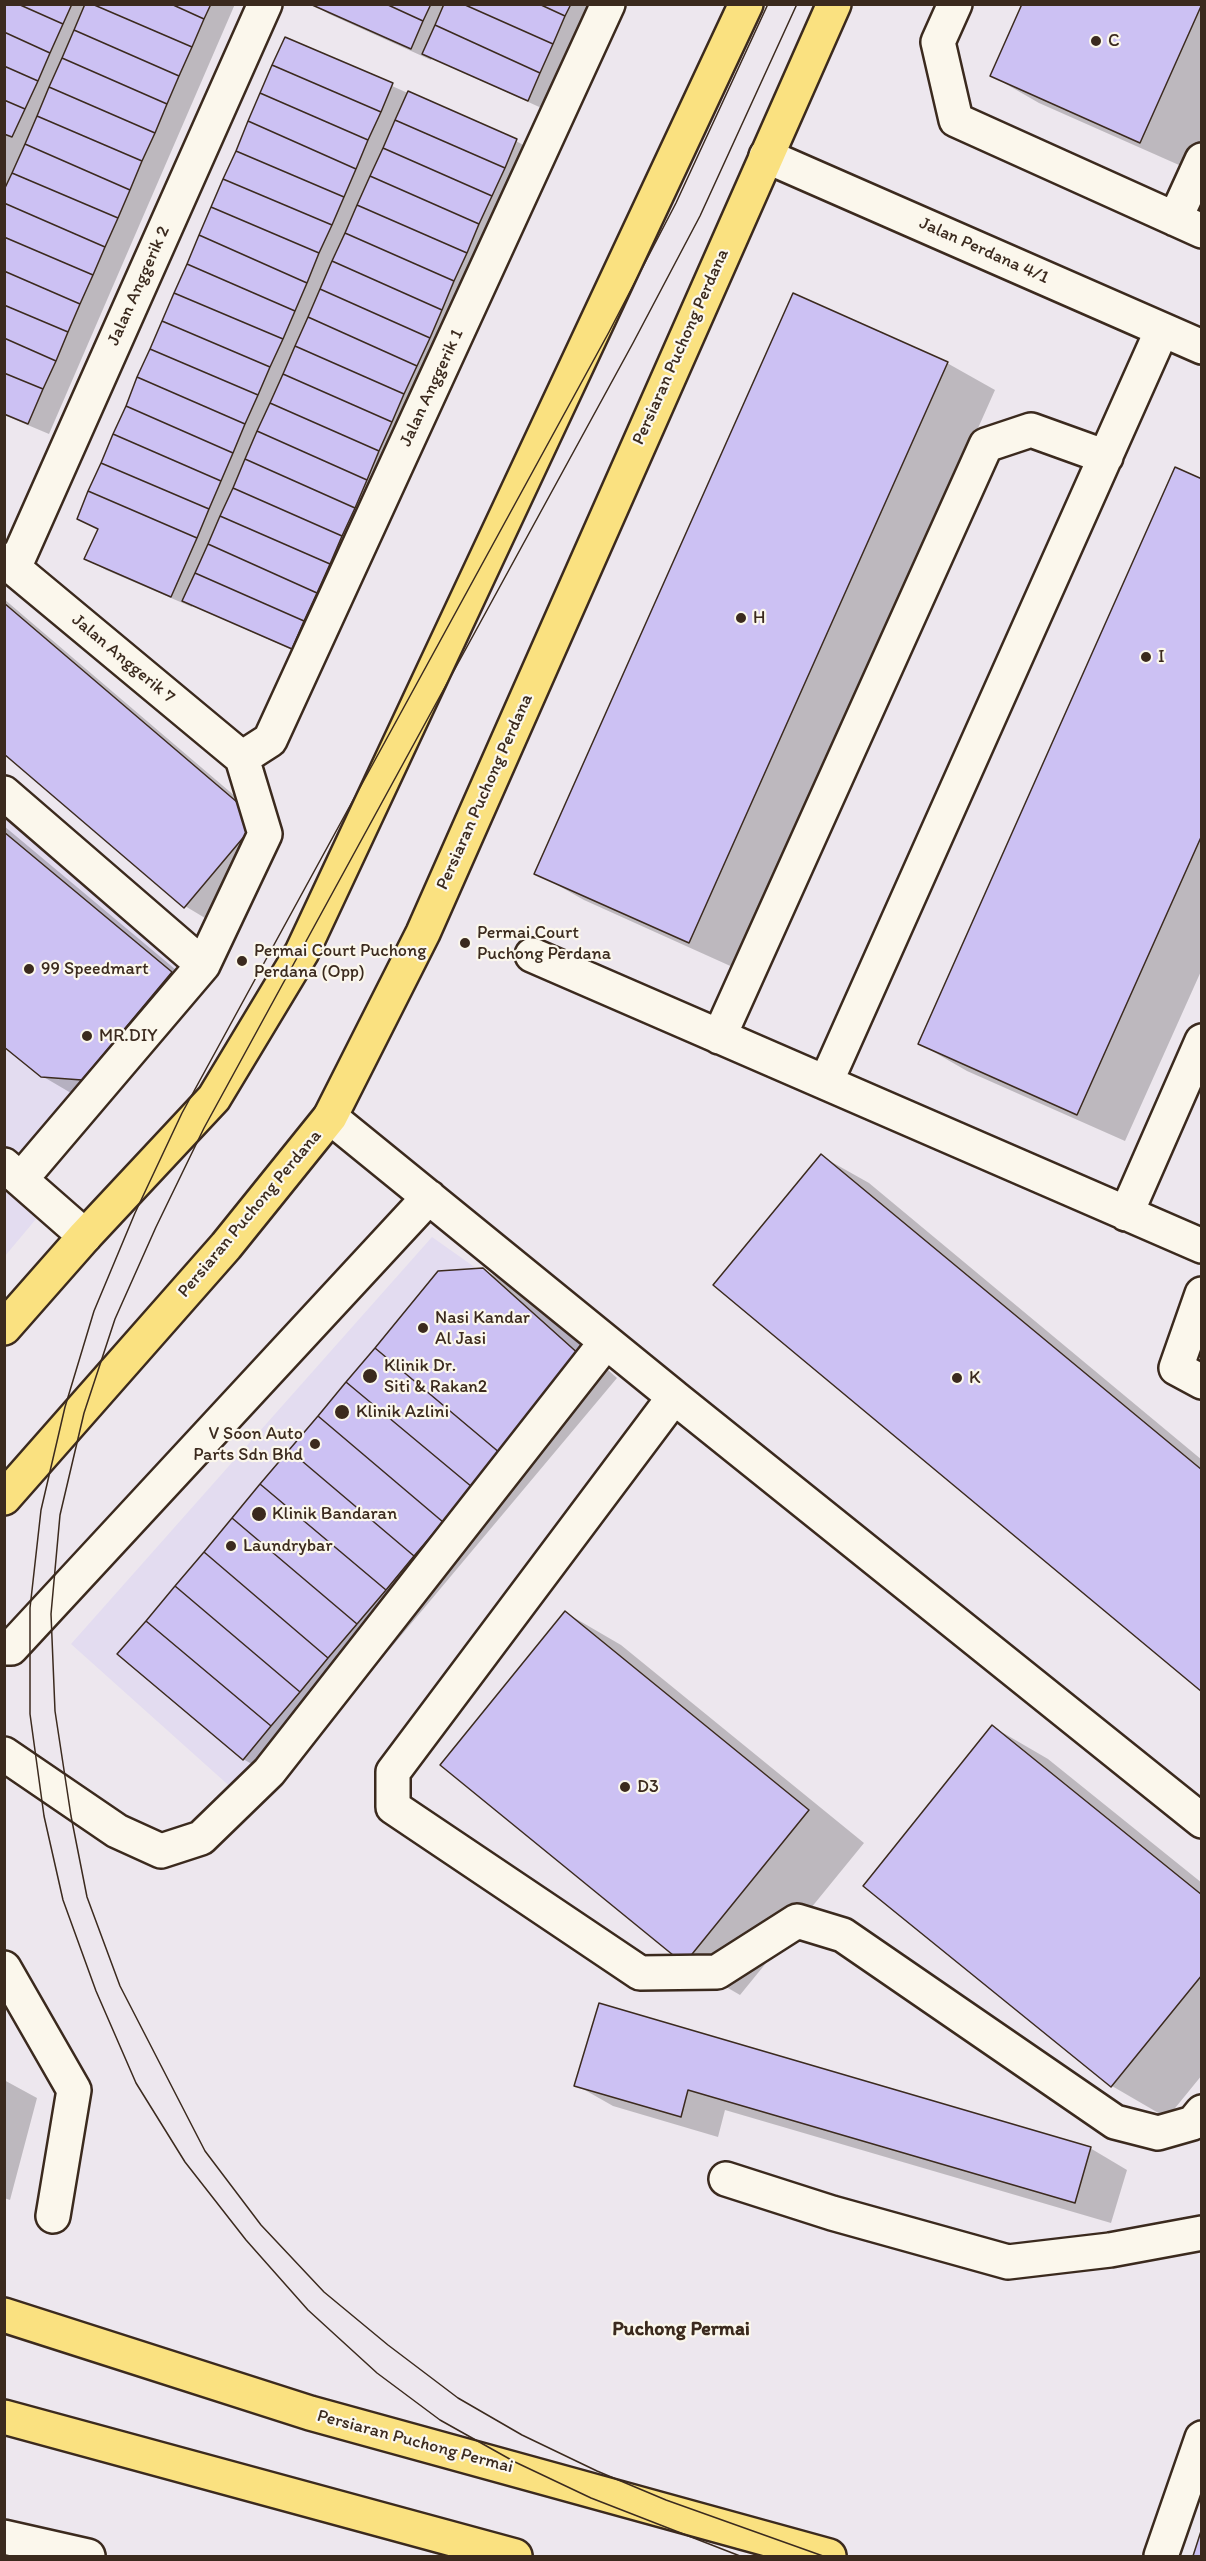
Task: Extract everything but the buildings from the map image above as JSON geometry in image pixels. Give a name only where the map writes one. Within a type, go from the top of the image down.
[{"type":"main road","points":[[4,1328],[85,1236],[214,1098],[302,952],[696,117],[746,4]]},
{"type":"main road","name":"Persiaran Puchong Perdana","points":[[4,1498],[226,1246],[330,1117],[423,933],[834,4]]},
{"type":"main road","name":"Persiaran Puchong Permai","points":[[4,2315],[310,2413],[829,2556]]},
{"type":"main road","points":[[4,2417],[515,2556]]},
{"type":"street","name":"Jalan Anggerik 2","points":[[9,564],[265,4]]},
{"type":"street","name":"Jalan Anggerik 1","points":[[242,758],[270,740],[608,4]]},
{"type":"street","points":[[955,4],[938,42],[956,120],[1188,225],[1202,160]]},
{"type":"street","name":"Jalan Perdana 4/1","points":[[766,156],[1202,347]]},
{"type":"street","points":[[826,1082],[1162,330]]},
{"type":"street","points":[[719,1036],[986,445],[1031,430],[1106,457]]},
{"type":"street","name":"Jalan Anggerik 7","points":[[9,564],[242,758]]},
{"type":"street","points":[[85,1236],[13,1172],[203,965],[265,834],[242,758]]},
{"type":"street","points":[[4,793],[203,965]]},
{"type":"street","points":[[532,955],[1202,1246]]},
{"type":"street","points":[[1126,1214],[1202,1041]]},
{"type":"street","points":[[330,1117],[1202,1821]]},
{"type":"street","points":[[4,1648],[11,1648],[429,1197]]},
{"type":"street","points":[[1202,1294],[1176,1368],[1202,1382]]},
{"type":"street","points":[[4,1754],[117,1831],[161,1851],[201,1838],[270,1772],[606,1342]]},
{"type":"street","points":[[674,1397],[393,1772],[393,1808],[640,1973],[717,1972],[797,1921],[843,1935],[1115,2122],[1158,2133],[1193,2124],[1202,2112]]},
{"type":"street","points":[[4,1968],[74,2090],[53,2216]]},
{"type":"street","points":[[726,2179],[832,2213],[1008,2262],[1110,2250],[1202,2233]]},
{"type":"street","points":[[1161,2556],[1202,2438]]},
{"type":"street","points":[[4,2536],[88,2556]]},
{"type":"shaded area","points":[[5,810],[189,969],[5,1182]]},
{"type":"shaded area","points":[[5,1188],[36,1219],[5,1256]]},
{"type":"shaded area","points":[[432,1237],[589,1348],[235,1791],[71,1644]]},
{"type":"tram line","points":[[740,2556],[591,2498],[515,2462],[440,2420],[377,2373],[308,2310],[246,2240],[185,2162],[136,2083],[96,1991],[63,1900],[44,1816],[30,1714],[30,1608],[41,1510],[65,1407],[94,1311],[135,1213],[182,1113],[609,332],[676,203],[768,4]]},
{"type":"tram line","points":[[797,4],[700,216],[633,343],[204,1128],[156,1227],[115,1319],[84,1413],[60,1515],[51,1614],[55,1711],[71,1816],[87,1897],[120,1986],[205,2151],[261,2225],[324,2292],[388,2345],[458,2398],[522,2435],[597,2471],[666,2500],[823,2556]]},
{"type":"place","name":"C","points":[[1096,41]]},
{"type":"place","name":"H","points":[[741,618]]},
{"type":"place","name":"I","points":[[1146,657]]},
{"type":"place","name":"Permai Court Puchong Perdana","points":[[465,943]]},
{"type":"place","name":"Permai Court Puchong Perdana (Opp)","points":[[242,961]]},
{"type":"place","name":"99 Speedmart","points":[[29,969]]},
{"type":"place","name":"MR.DIY","points":[[87,1036]]},
{"type":"place","name":"Nasi Kandar Al Jasi","points":[[423,1328]]},
{"type":"place","name":"Klinik Dr. Siti & Rakan2","points":[[370,1376]]},
{"type":"place","name":"K","points":[[957,1378]]},
{"type":"place","name":"Klinik Azlini","points":[[342,1412]]},
{"type":"place","name":"V Soon Auto Parts Sdn Bhd","points":[[315,1444]]},
{"type":"place","name":"Klinik Bandaran","points":[[259,1514]]},
{"type":"place","name":"Laundrybar","points":[[231,1546]]},
{"type":"place","name":"D3","points":[[625,1787]]},
{"type":"district","name":"Puchong Permai","points":[[681,2330]]}]
